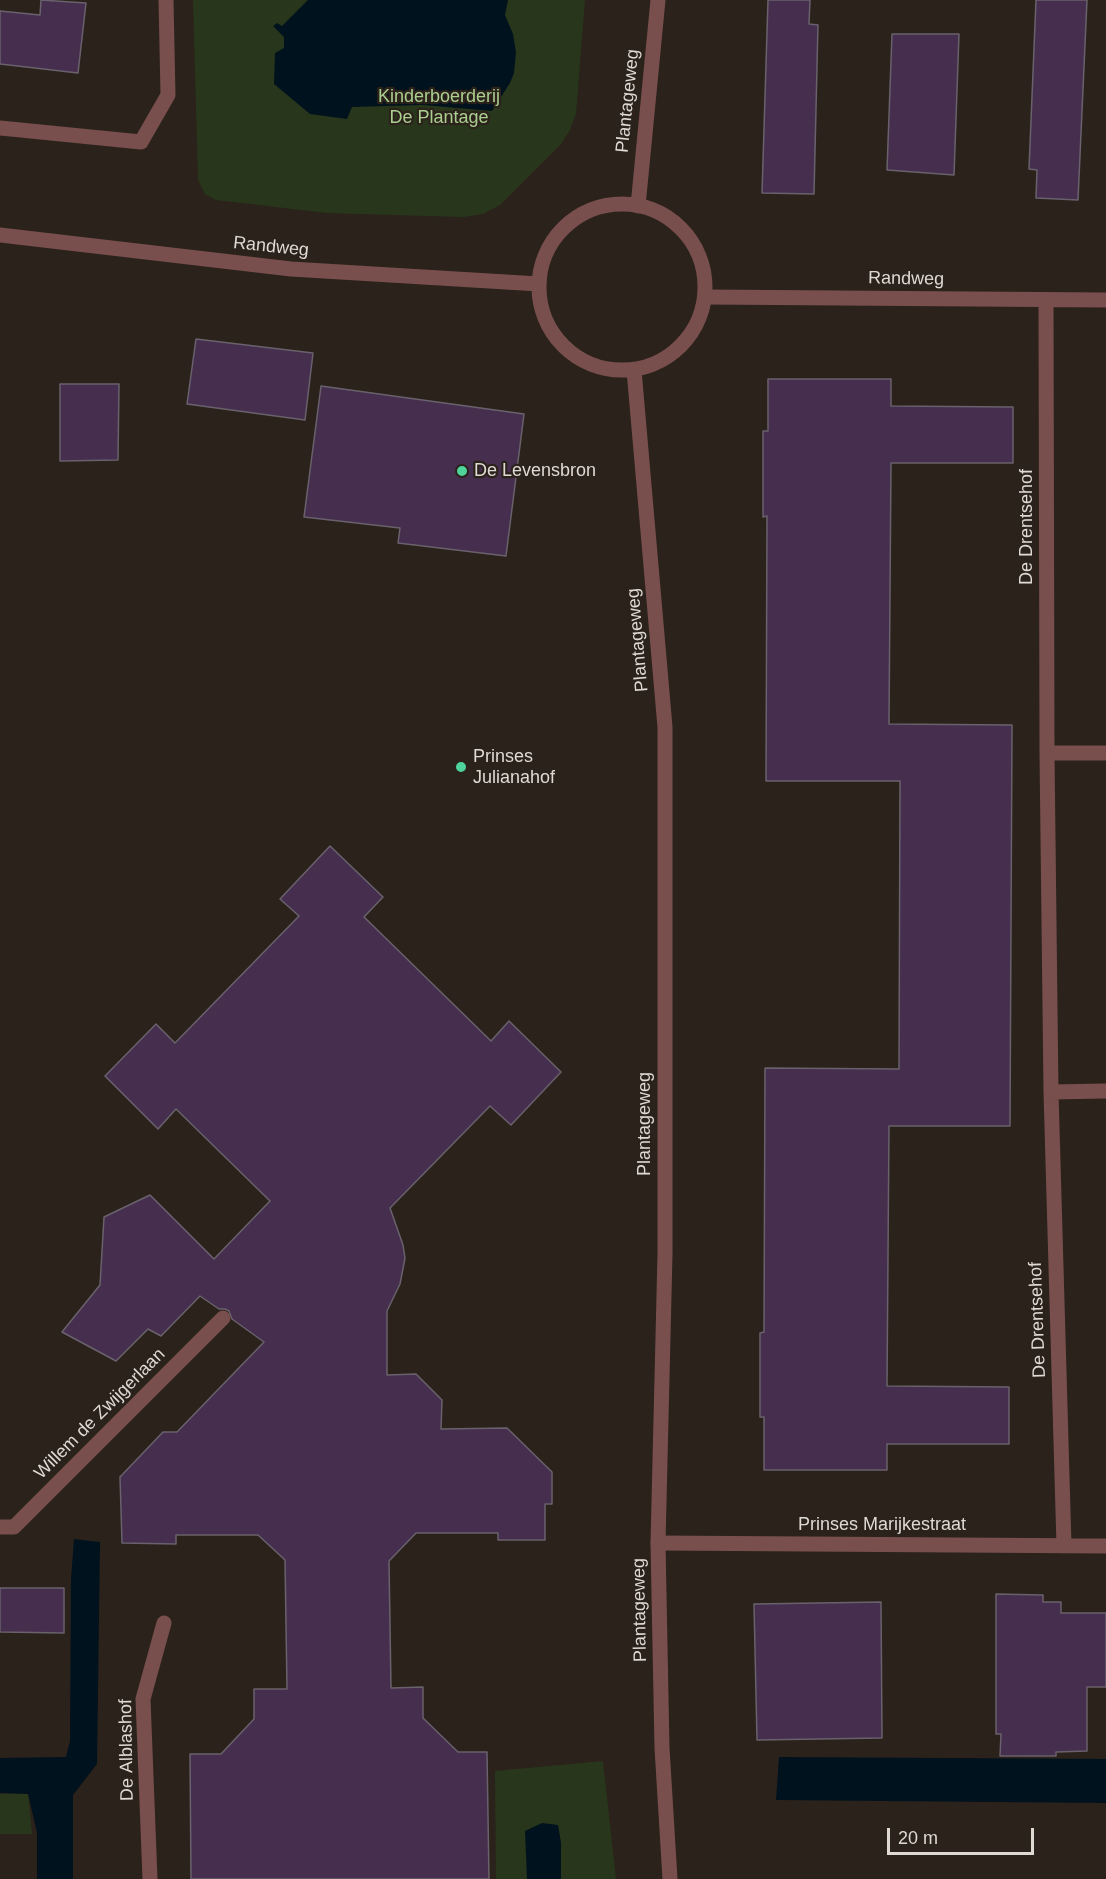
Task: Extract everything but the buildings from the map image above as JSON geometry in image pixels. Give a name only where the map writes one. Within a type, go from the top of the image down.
[{"type":"street","points":[[0,128],[141,142],[168,95],[166,0]]},
{"type":"street","name":"Plantageweg","points":[[638,206],[658,0]]},
{"type":"street","points":[[638,206],[667,216],[690,238],[704,266],[706,297],[693,331],[668,357],[634,370],[606,369],[591,365],[566,349],[557,339],[543,313],[539,284],[544,258],[557,236],[576,218],[599,207],[638,206]]},
{"type":"street","name":"Randweg","points":[[0,235],[291,269],[539,284]]},
{"type":"street","name":"Randweg","points":[[706,297],[1106,300]]},
{"type":"street","name":"De Drentsehof","points":[[1046,300],[1047,753],[1052,1092],[1064,1546]]},
{"type":"street","name":"Plantageweg","points":[[634,370],[665,727],[665,1254],[658,1543],[662,1748],[670,1879]]},
{"type":"street","points":[[1047,753],[1106,753]]},
{"type":"street","points":[[1052,1092],[1106,1091]]},
{"type":"street","name":"Willem de Zwijgerlaan","points":[[0,1527],[14,1527],[223,1318]]},
{"type":"street","name":"Prinses Marijkestraat","points":[[658,1543],[1106,1546]]},
{"type":"street","name":"De Alblashof","points":[[150,1879],[143,1699],[164,1623]]},
{"type":"green space","name":"Kinderboerderij De Plantage","points":[[193,0],[585,0],[576,114],[561,144],[500,205],[483,214],[464,217],[327,213],[216,200],[205,194],[198,180]]},
{"type":"green space","points":[[603,1761],[616,1879],[561,1879],[561,1843],[558,1825],[527,1863],[527,1879],[496,1879],[495,1771]]},
{"type":"green space","points":[[28,1793],[32,1834],[0,1834],[0,1794]]},
{"type":"water","points":[[308,0],[508,0],[505,15],[513,34],[516,52],[514,73],[492,111],[423,105],[352,107],[347,119],[310,114],[274,84],[275,53],[284,48],[284,37],[273,26],[277,23],[282,26]]},
{"type":"water","points":[[74,1539],[100,1542],[97,1764],[73,1795],[73,1879],[37,1879],[37,1833],[28,1794],[0,1793],[0,1758],[66,1757],[70,1741],[71,1579]]},
{"type":"water","points":[[779,1757],[1106,1759],[1106,1803],[776,1800]]},
{"type":"water","points":[[542,1823],[558,1825],[561,1843],[561,1879],[527,1879],[525,1831]]},
{"type":"place","name":"De Levensbron","points":[[462,471]]},
{"type":"place","name":"Prinses Julianahof","points":[[461,767]]}]
